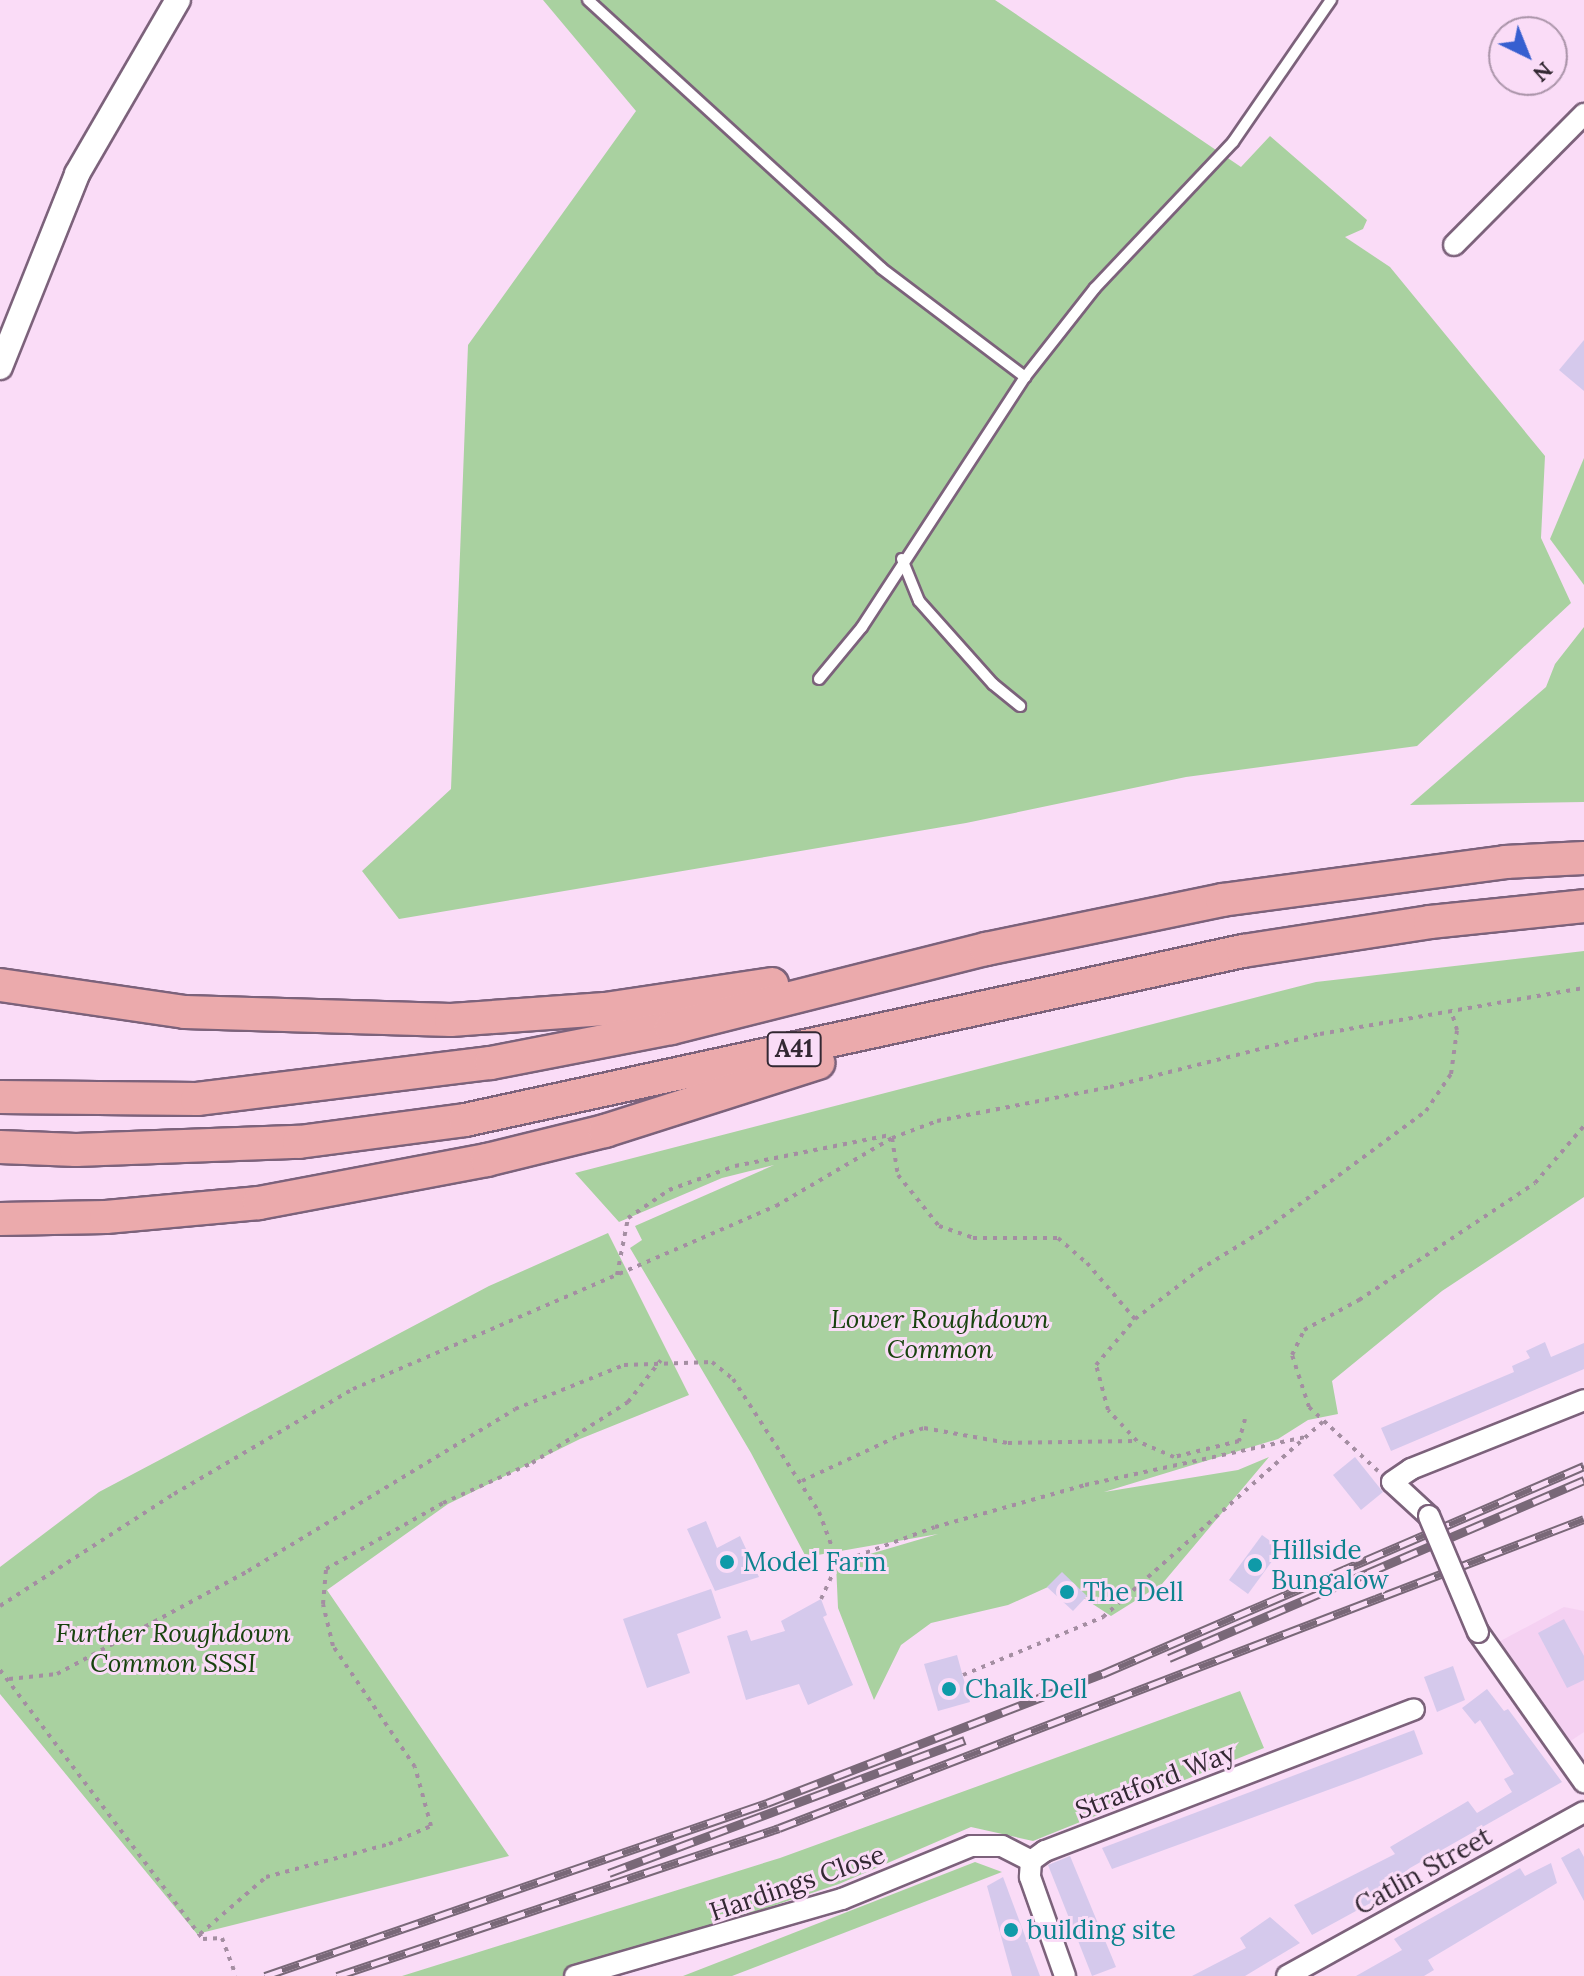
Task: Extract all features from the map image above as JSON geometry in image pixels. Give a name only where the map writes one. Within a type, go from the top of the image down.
[{"type":"highway","name":"A41","points":[[0,1097],[197,1099],[475,1066],[671,1028],[883,975],[1222,900],[1505,862],[1584,858]]},
{"type":"highway","name":"A41","points":[[0,1147],[76,1150],[299,1142],[465,1120],[1243,951],[1430,922],[1584,906]]},
{"type":"highway","points":[[0,985],[185,1012],[451,1020],[605,1009],[805,979],[883,975]]},
{"type":"highway","points":[[0,1219],[106,1217],[259,1203],[487,1160],[605,1131],[841,1056],[901,1025]]},
{"type":"street","points":[[0,367],[77,174],[178,0]]},
{"type":"street","points":[[1454,245],[1584,114]]},
{"type":"street","points":[[1584,1400],[1411,1469],[1392,1482],[1429,1516],[1478,1632],[1584,1782]]},
{"type":"street","name":"Stratford Way","points":[[1031,1861],[1045,1851],[1414,1709]]},
{"type":"street","name":"Catlin Street","points":[[1287,1976],[1584,1812]]},
{"type":"street","name":"Hardings Close","points":[[575,1976],[842,1899],[971,1846],[1002,1846],[1031,1861]]},
{"type":"street","points":[[1031,1861],[1030,1877],[1065,1976]]},
{"type":"lane","points":[[588,0],[881,268],[1025,377]]},
{"type":"lane","points":[[819,679],[862,627],[902,559],[1025,377],[1095,288],[1233,142],[1331,0]]},
{"type":"lane","points":[[902,559],[919,601],[993,684],[1020,706]]},
{"type":"path","points":[[617,1275],[628,1218],[669,1190],[735,1166],[891,1136],[1007,1104],[1110,1087],[1320,1034],[1584,988]]},
{"type":"path","points":[[1245,1419],[1239,1441],[1174,1457],[1137,1441],[1108,1410],[1096,1365],[1135,1319],[1199,1270],[1381,1148],[1426,1111],[1451,1074],[1457,1030],[1451,1010]]},
{"type":"path","points":[[1392,1482],[1309,1407],[1292,1355],[1304,1330],[1359,1300],[1535,1183],[1584,1126]]},
{"type":"path","points":[[0,1606],[174,1494],[353,1389],[776,1206],[891,1136]]},
{"type":"path","points":[[891,1136],[898,1175],[939,1226],[973,1238],[1058,1238],[1087,1263],[1135,1319]]},
{"type":"path","points":[[200,1934],[266,1877],[389,1844],[431,1826],[415,1767],[333,1646],[323,1604],[326,1569],[443,1503],[532,1463],[628,1402],[661,1360]]},
{"type":"path","points":[[9,1679],[57,1674],[248,1571],[515,1409],[584,1378],[661,1360],[712,1362],[733,1379],[802,1481],[838,1563]]},
{"type":"path","points":[[963,1675],[1103,1617],[1323,1422]]},
{"type":"path","points":[[802,1481],[900,1435],[924,1428],[1008,1443],[1137,1441]]},
{"type":"path","points":[[821,1599],[838,1563],[935,1527],[1085,1485],[1306,1437]]},
{"type":"path","points":[[0,1670],[203,1939],[222,1938],[236,1976]]},
{"type":"shaded area","points":[[1564,1607],[1584,1611],[1584,1732],[1563,1746],[1493,1645]]},
{"type":"green space","points":[[543,0],[995,0],[1241,167],[1270,136],[1367,220],[1363,229],[1345,237],[1390,267],[1545,456],[1541,538],[1571,603],[1417,746],[1186,777],[966,823],[399,919],[362,871],[451,789],[468,345],[636,111]]},
{"type":"green space","points":[[1584,458],[1584,585],[1550,539]]},
{"type":"green space","points":[[1584,627],[1584,802],[1410,805],[1546,687],[1555,664]]},
{"type":"green space","name":"Lower Roughdown Common","points":[[1584,951],[1584,1197],[1442,1291],[1332,1381],[1338,1414],[1308,1420],[1278,1439],[1104,1492],[1238,1470],[1269,1457],[1162,1584],[1111,1616],[1059,1582],[1008,1605],[931,1623],[901,1645],[874,1700],[838,1608],[836,1564],[938,1534],[806,1557],[751,1453],[630,1248],[642,1240],[635,1226],[774,1165],[722,1178],[619,1222],[575,1173],[1316,982]]},
{"type":"green space","name":"Further Roughdown Common SSSI","points":[[608,1233],[689,1395],[580,1439],[448,1504],[327,1590],[509,1856],[197,1934],[0,1694],[0,1567],[99,1492],[489,1286]]},
{"type":"green space","points":[[1240,1691],[1264,1748],[1033,1841],[971,1827],[839,1884],[562,1976],[402,1976],[780,1858]]},
{"type":"green space","points":[[975,1862],[1002,1872],[732,1976],[683,1976]]},
{"type":"building","points":[[1584,340],[1584,391],[1559,370]]},
{"type":"building","points":[[1545,1342],[1551,1357],[1584,1343],[1584,1369],[1391,1451],[1381,1428],[1514,1372],[1512,1366],[1530,1358],[1526,1351]]},
{"type":"building","points":[[1355,1457],[1383,1492],[1361,1510],[1333,1475]]},
{"type":"building","name":"Model Farm","points":[[706,1521],[717,1548],[740,1536],[759,1577],[715,1591],[687,1529]]},
{"type":"building","name":"Hillside Bungalow","points":[[1262,1535],[1281,1549],[1248,1594],[1229,1580]]},
{"type":"building","name":"The Dell","points":[[1062,1572],[1087,1596],[1073,1611],[1047,1587]]},
{"type":"building","points":[[711,1589],[721,1618],[677,1634],[690,1673],[647,1688],[623,1619]]},
{"type":"building","points":[[821,1599],[827,1615],[823,1617],[853,1685],[808,1705],[799,1684],[746,1700],[727,1636],[747,1630],[751,1641],[785,1631],[781,1621]]},
{"type":"building","points":[[1564,1619],[1584,1656],[1584,1680],[1567,1688],[1538,1633]]},
{"type":"building","name":"Chalk Dell","points":[[957,1655],[970,1702],[938,1711],[924,1664]]},
{"type":"building","points":[[1453,1666],[1465,1700],[1437,1712],[1424,1677]]},
{"type":"building","points":[[1487,1689],[1504,1711],[1508,1709],[1562,1782],[1410,1868],[1384,1888],[1387,1894],[1312,1935],[1294,1905],[1395,1854],[1390,1847],[1468,1801],[1477,1813],[1512,1792],[1504,1779],[1514,1774],[1480,1720],[1475,1724],[1462,1708]]},
{"type":"building","points":[[1414,1730],[1423,1754],[1358,1779],[1112,1869],[1102,1848]]},
{"type":"building","points":[[1579,1848],[1584,1857],[1584,1901],[1561,1858]]},
{"type":"building","points":[[1070,1856],[1116,1967],[1092,1976],[1048,1865]]},
{"type":"building","points":[[1551,1863],[1557,1883],[1428,1960],[1434,1970],[1424,1976],[1356,1976],[1402,1950],[1394,1939],[1520,1868],[1525,1876]]},
{"type":"building","name":"building site","points":[[1003,1877],[1040,1976],[1012,1976],[987,1886]]},
{"type":"building","points":[[1270,1917],[1300,1943],[1245,1976],[1192,1976],[1246,1948],[1240,1938]]},
{"type":"railway","points":[[265,1976],[767,1803],[1102,1674],[1584,1466]]},
{"type":"railway","points":[[1169,1658],[1584,1480]]},
{"type":"railway","points":[[337,1976],[779,1828],[1584,1519]]},
{"type":"railway","points":[[609,1873],[965,1740]]},
{"type":"place","name":"Model Farm","points":[[727,1562]]},
{"type":"place","name":"Hillside Bungalow","points":[[1255,1565]]},
{"type":"place","name":"The Dell","points":[[1067,1592]]},
{"type":"place","name":"Chalk Dell","points":[[949,1689]]},
{"type":"place","name":"building site","points":[[1011,1930]]}]
